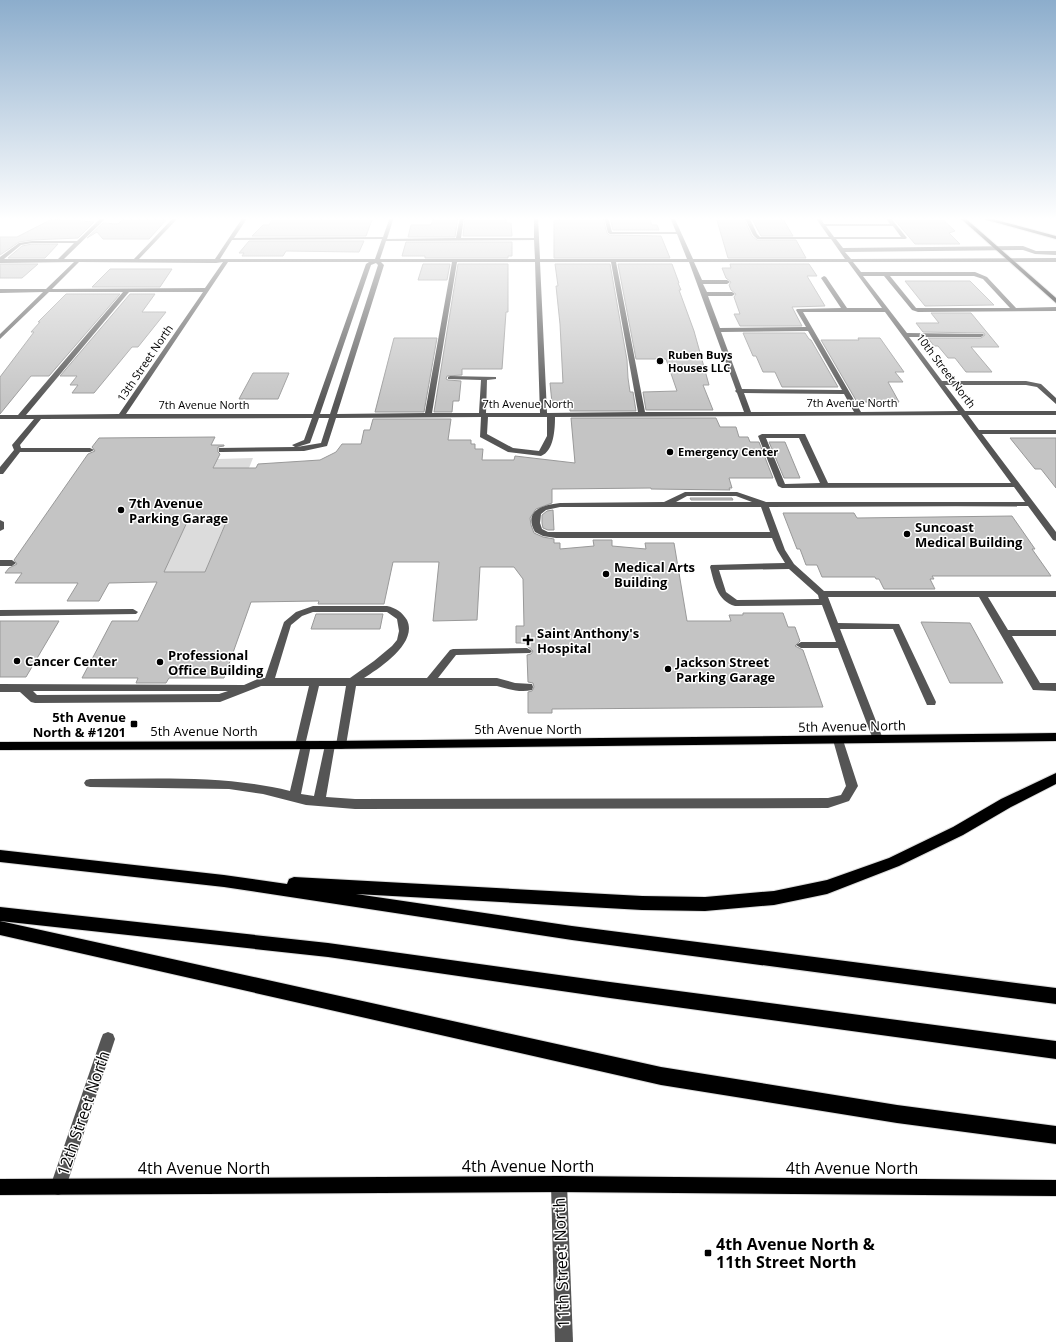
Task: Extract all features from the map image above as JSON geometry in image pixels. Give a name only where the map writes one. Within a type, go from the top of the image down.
[{"type":"highway","points":[[224,881],[642,903],[705,904],[774,898],[827,887],[894,862],[958,831],[1006,803],[1056,778]]},
{"type":"highway","points":[[0,856],[224,881],[572,933],[1056,996]]},
{"type":"highway","points":[[0,914],[328,950],[610,990],[1056,1050]]},
{"type":"highway","points":[[0,928],[661,1076],[897,1114],[1056,1135]]},
{"type":"main road","points":[[1032,280],[1056,301]]},
{"type":"main road","name":"5th Avenue North","points":[[0,746],[336,745],[1056,737]]},
{"type":"main road","name":"4th Avenue North","points":[[0,1187],[559,1184],[1056,1188]]},
{"type":"street","points":[[0,337],[59,280]]},
{"type":"street","name":"13th Street North","points":[[121,417],[213,280]]},
{"type":"street","points":[[282,449],[307,441],[364,280]]},
{"type":"street","points":[[222,450],[304,449],[324,444],[376,280]]},
{"type":"street","points":[[428,415],[452,280]]},
{"type":"street","points":[[484,378],[483,435],[511,450],[541,454],[551,436],[548,415],[539,280]]},
{"type":"street","points":[[617,280],[642,415]]},
{"type":"street","points":[[825,280],[845,310]]},
{"type":"street","name":"10th Street North","points":[[864,280],[1056,538]]},
{"type":"street","points":[[891,280],[914,309],[1056,309]]},
{"type":"street","points":[[985,280],[1014,309]]},
{"type":"street","points":[[727,282],[700,282],[738,391],[748,414]]},
{"type":"street","points":[[0,290],[206,290]]},
{"type":"street","points":[[20,417],[128,290]]},
{"type":"street","points":[[704,294],[732,294]]},
{"type":"street","points":[[859,414],[799,310],[887,310]]},
{"type":"street","points":[[718,330],[810,329]]},
{"type":"street","points":[[906,335],[981,335]]},
{"type":"street","points":[[450,378],[494,378]]},
{"type":"street","points":[[942,383],[1033,384],[1039,385],[1056,402]]},
{"type":"street","points":[[738,391],[846,392]]},
{"type":"street","name":"7th Avenue North","points":[[0,417],[1056,413]]},
{"type":"street","points":[[18,450],[16,445],[39,417]]},
{"type":"street","points":[[978,432],[1056,432]]},
{"type":"street","points":[[825,486],[802,436],[762,436],[782,486],[825,486],[1017,485]]},
{"type":"street","points":[[18,450],[90,450]]},
{"type":"street","points":[[0,472],[18,450]]},
{"type":"street","points":[[764,504],[775,535],[791,566],[824,598],[878,739]]},
{"type":"street","points":[[775,535],[556,535],[546,534],[538,530],[536,525],[536,516],[542,508],[560,505],[1031,504]]},
{"type":"street","points":[[0,522],[0,529]]},
{"type":"street","points":[[0,563],[12,563]]},
{"type":"street","points":[[791,566],[714,567],[722,593],[735,603],[824,598],[982,594],[1056,594]]},
{"type":"street","points":[[982,594],[1037,687],[1056,687]]},
{"type":"street","points":[[269,682],[287,624],[293,616],[301,612],[313,609],[387,609],[395,611],[402,618],[406,629],[404,639],[396,649],[352,682],[336,745],[319,801]]},
{"type":"street","points":[[0,613],[133,612]]},
{"type":"street","points":[[835,626],[896,626],[932,702]]},
{"type":"street","points":[[1005,633],[1056,633]]},
{"type":"street","points":[[801,644],[842,644]]},
{"type":"street","points":[[430,682],[453,652],[527,651]]},
{"type":"street","points":[[0,688],[22,688],[35,699],[220,698],[260,682],[497,682],[515,686],[528,686]]},
{"type":"street","points":[[294,797],[315,682]]},
{"type":"street","points":[[90,782],[229,785],[263,789],[294,797],[319,801],[355,804],[828,802],[845,798],[852,786],[838,740]]},
{"type":"street","name":"12th Street North","points":[[58,1187],[108,1039]]},
{"type":"street","name":"11th Street North","points":[[559,1184],[564,1342]]},
{"type":"shaded area","points":[[253,458],[249,468],[199,497],[218,459]]},
{"type":"shaded area","points":[[232,507],[205,572],[164,572],[190,516],[199,520],[213,520],[219,508]]},
{"type":"building","points":[[99,280],[165,280],[160,287],[92,287]]},
{"type":"building","points":[[418,280],[447,280],[447,280]]},
{"type":"building","points":[[455,280],[508,280],[508,312],[506,312],[502,369],[462,369],[462,375],[447,376],[446,379],[448,380],[461,381],[459,401],[453,401],[452,412],[434,412]]},
{"type":"building","points":[[557,280],[613,280],[627,360],[630,392],[633,392],[636,411],[570,411],[569,402],[552,403],[550,383],[563,383],[560,324],[556,286],[558,286]]},
{"type":"building","points":[[621,280],[678,280],[681,290],[679,290],[694,331],[709,385],[703,385],[713,410],[646,410],[643,392],[677,391],[666,359],[636,359]]},
{"type":"building","points":[[728,280],[809,280],[825,306],[792,307],[802,326],[740,326],[734,314],[740,314],[734,297],[736,294],[731,290],[729,285],[731,282]]},
{"type":"building","points":[[905,281],[970,281],[994,305],[925,306]]},
{"type":"building","points":[[66,294],[120,294],[49,376],[31,376],[0,414],[0,377],[34,332],[31,332],[40,322],[38,322]]},
{"type":"building","points":[[130,294],[155,294],[142,312],[166,312],[138,347],[132,347],[94,393],[72,393],[78,385],[70,385],[77,376],[60,376]]},
{"type":"building","points":[[931,313],[971,313],[999,347],[971,347],[992,372],[966,372],[955,358],[948,358],[938,346],[934,346],[928,338],[981,338],[985,335],[984,333],[923,332],[916,323],[939,323]]},
{"type":"building","points":[[743,333],[805,333],[811,340],[838,387],[782,387],[775,372],[763,372],[756,356],[753,356]]},
{"type":"building","points":[[394,338],[437,338],[424,412],[375,412]]},
{"type":"building","points":[[858,338],[880,338],[904,372],[895,372],[903,382],[888,382],[899,402],[857,402],[821,340],[859,340]]},
{"type":"building","points":[[253,373],[289,373],[278,399],[239,399]]},
{"type":"building","points":[[571,418],[716,418],[720,427],[736,427],[739,437],[748,437],[750,442],[759,442],[773,478],[729,478],[732,488],[729,488],[730,490],[651,488],[552,489],[552,503],[536,509],[530,518],[531,525],[534,533],[543,537],[554,539],[554,543],[560,543],[560,549],[594,546],[593,540],[612,540],[612,546],[646,549],[645,543],[674,543],[687,621],[731,621],[729,615],[743,615],[743,613],[783,613],[788,627],[795,627],[800,641],[795,646],[803,650],[823,707],[552,709],[552,713],[528,713],[528,692],[532,691],[534,687],[533,683],[528,682],[527,655],[531,654],[533,651],[527,646],[527,643],[516,643],[516,626],[524,626],[523,579],[514,567],[480,567],[477,620],[433,621],[439,562],[393,562],[384,604],[318,604],[319,601],[251,602],[224,678],[169,678],[166,683],[136,683],[138,678],[82,678],[112,621],[138,621],[157,582],[109,583],[99,601],[67,601],[78,583],[15,583],[22,573],[5,573],[9,568],[17,564],[14,560],[88,454],[95,451],[92,447],[99,438],[215,437],[211,445],[224,446],[218,447],[218,452],[220,454],[213,468],[256,468],[258,464],[320,460],[336,452],[342,444],[361,444],[364,430],[370,430],[373,419],[451,419],[448,440],[471,440],[471,444],[475,444],[475,449],[483,449],[482,460],[514,460],[515,456],[575,463]],"holes":[[[188,520],[227,520],[205,572],[164,572]]]},
{"type":"building","points":[[1010,438],[1056,438],[1056,488],[1041,469],[1035,469]]},
{"type":"building","points":[[769,442],[785,442],[800,478],[784,478]]},
{"type":"building","points":[[690,498],[732,498],[733,500],[691,500]]},
{"type":"building","points":[[553,510],[554,530],[548,530],[543,528],[542,515],[547,511]]},
{"type":"building","name":"Suncoast Medical Building","points":[[783,513],[854,513],[857,518],[1012,516],[1035,549],[1032,549],[1051,576],[932,576],[934,579],[930,579],[935,589],[884,589],[879,579],[876,579],[875,577],[822,577],[817,565],[806,565],[800,549],[797,549]]},
{"type":"building","points":[[316,614],[383,614],[380,629],[311,629]]},
{"type":"building","name":"Cancer Center","points":[[0,621],[59,621],[26,677],[0,677]]},
{"type":"building","points":[[921,622],[970,623],[1003,683],[950,683]]},
{"type":"place","name":"Ruben Buys Houses LLC","points":[[660,361]]},
{"type":"place","name":"Emergency Center","points":[[670,452]]},
{"type":"place","name":"7th Avenue Parking Garage","points":[[121,510]]},
{"type":"place","name":"Suncoast Medical Building","points":[[907,534]]},
{"type":"place","name":"Medical Arts Building","points":[[606,574]]},
{"type":"place","name":"Saint Anthony's Hospital","points":[[528,640]]},
{"type":"place","name":"Cancer Center","points":[[17,661]]},
{"type":"place","name":"Professional Office Building","points":[[160,662]]},
{"type":"place","name":"Jackson Street Parking Garage","points":[[668,669]]},
{"type":"place","name":"5th Avenue North & #1201","points":[[134,724]]},
{"type":"place","name":"4th Avenue North & 11th Street North","points":[[708,1253]]}]
